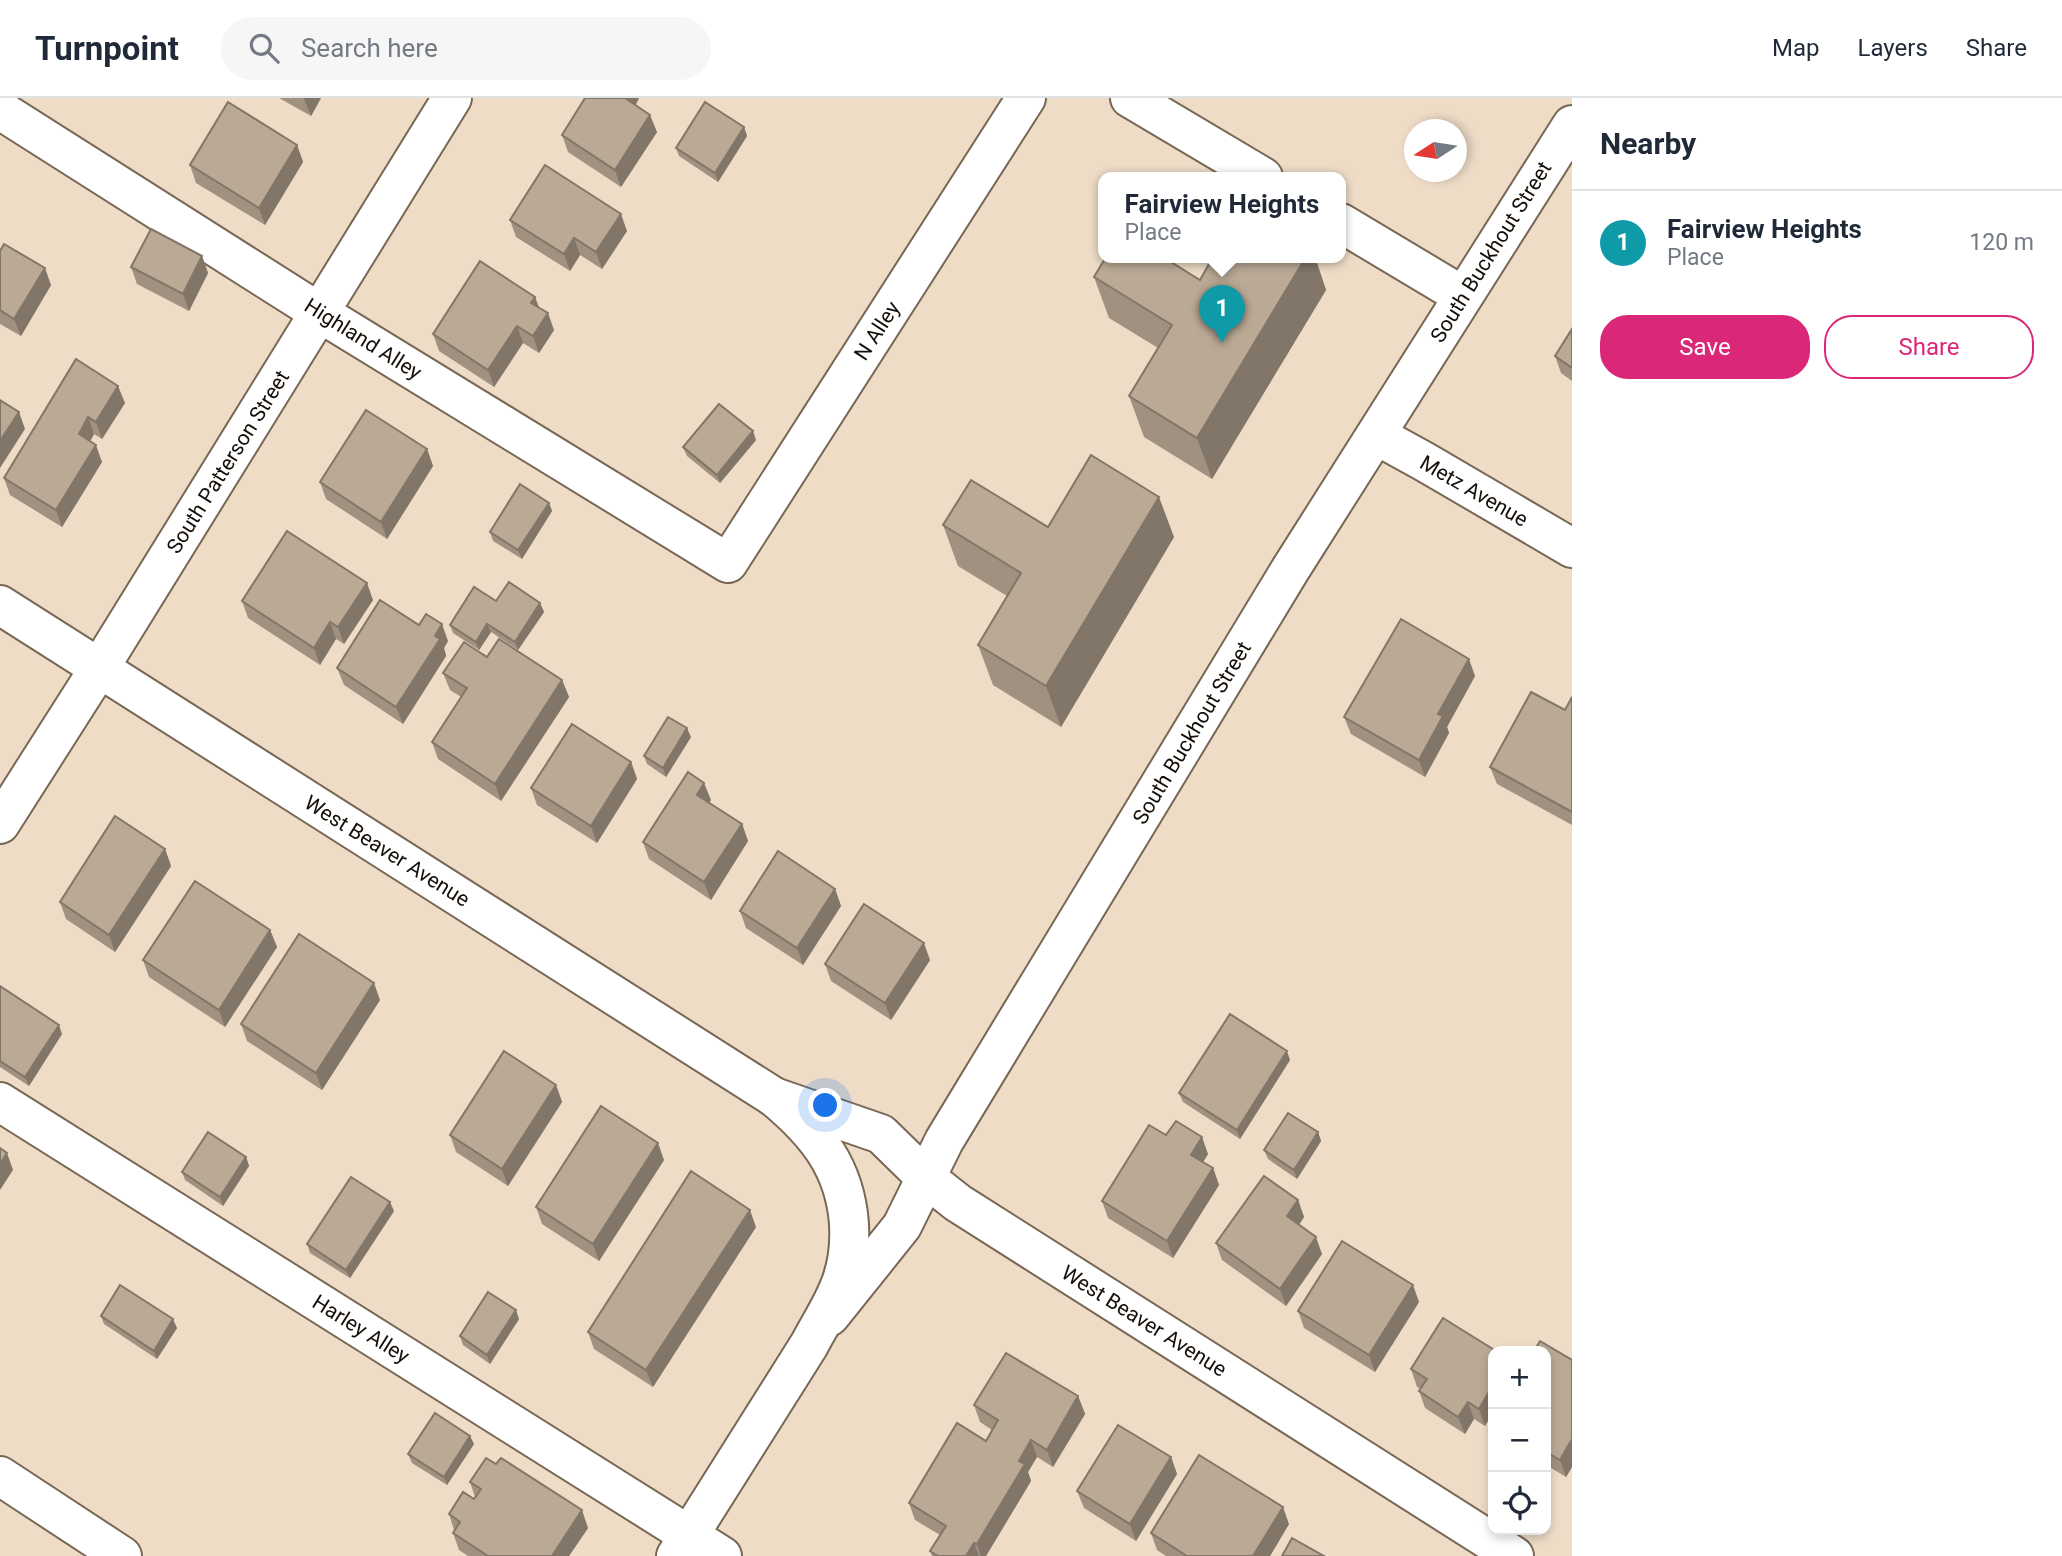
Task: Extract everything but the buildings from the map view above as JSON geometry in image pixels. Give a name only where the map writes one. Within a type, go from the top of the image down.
[{"type":"street","name":"South Patterson Street","points":[[0,824],[453,98]]},
{"type":"street","name":"N Alley","points":[[728,563],[1026,98]]},
{"type":"street","points":[[1130,98],[1255,172]]},
{"type":"street","name":"Highland Alley","points":[[11,108],[320,313],[728,563]]},
{"type":"street","name":"South Buckhout Street","points":[[812,1340],[902,1226],[944,1141],[1290,570],[1572,125]]},
{"type":"street","points":[[1346,226],[1463,296]]},
{"type":"street","name":"Metz Avenue","points":[[1376,435],[1572,548]]},
{"type":"street","name":"West Beaver Avenue","points":[[0,605],[774,1097],[793,1113],[820,1143],[836,1169],[842,1189]]},
{"type":"street","name":"West Beaver Avenue","points":[[774,1097],[881,1134],[925,1177],[958,1203],[1514,1556]]},
{"type":"street","name":"Harley Alley","points":[[0,1102],[682,1545],[722,1556]]},
{"type":"street","name":"South Buckhout Street","points":[[682,1545],[829,1311],[845,1272],[850,1240],[848,1206],[842,1189]]},
{"type":"street","points":[[0,1476],[122,1556]]},
{"type":"place","name":"Fairview Heights","points":[[1222,343]]}]
